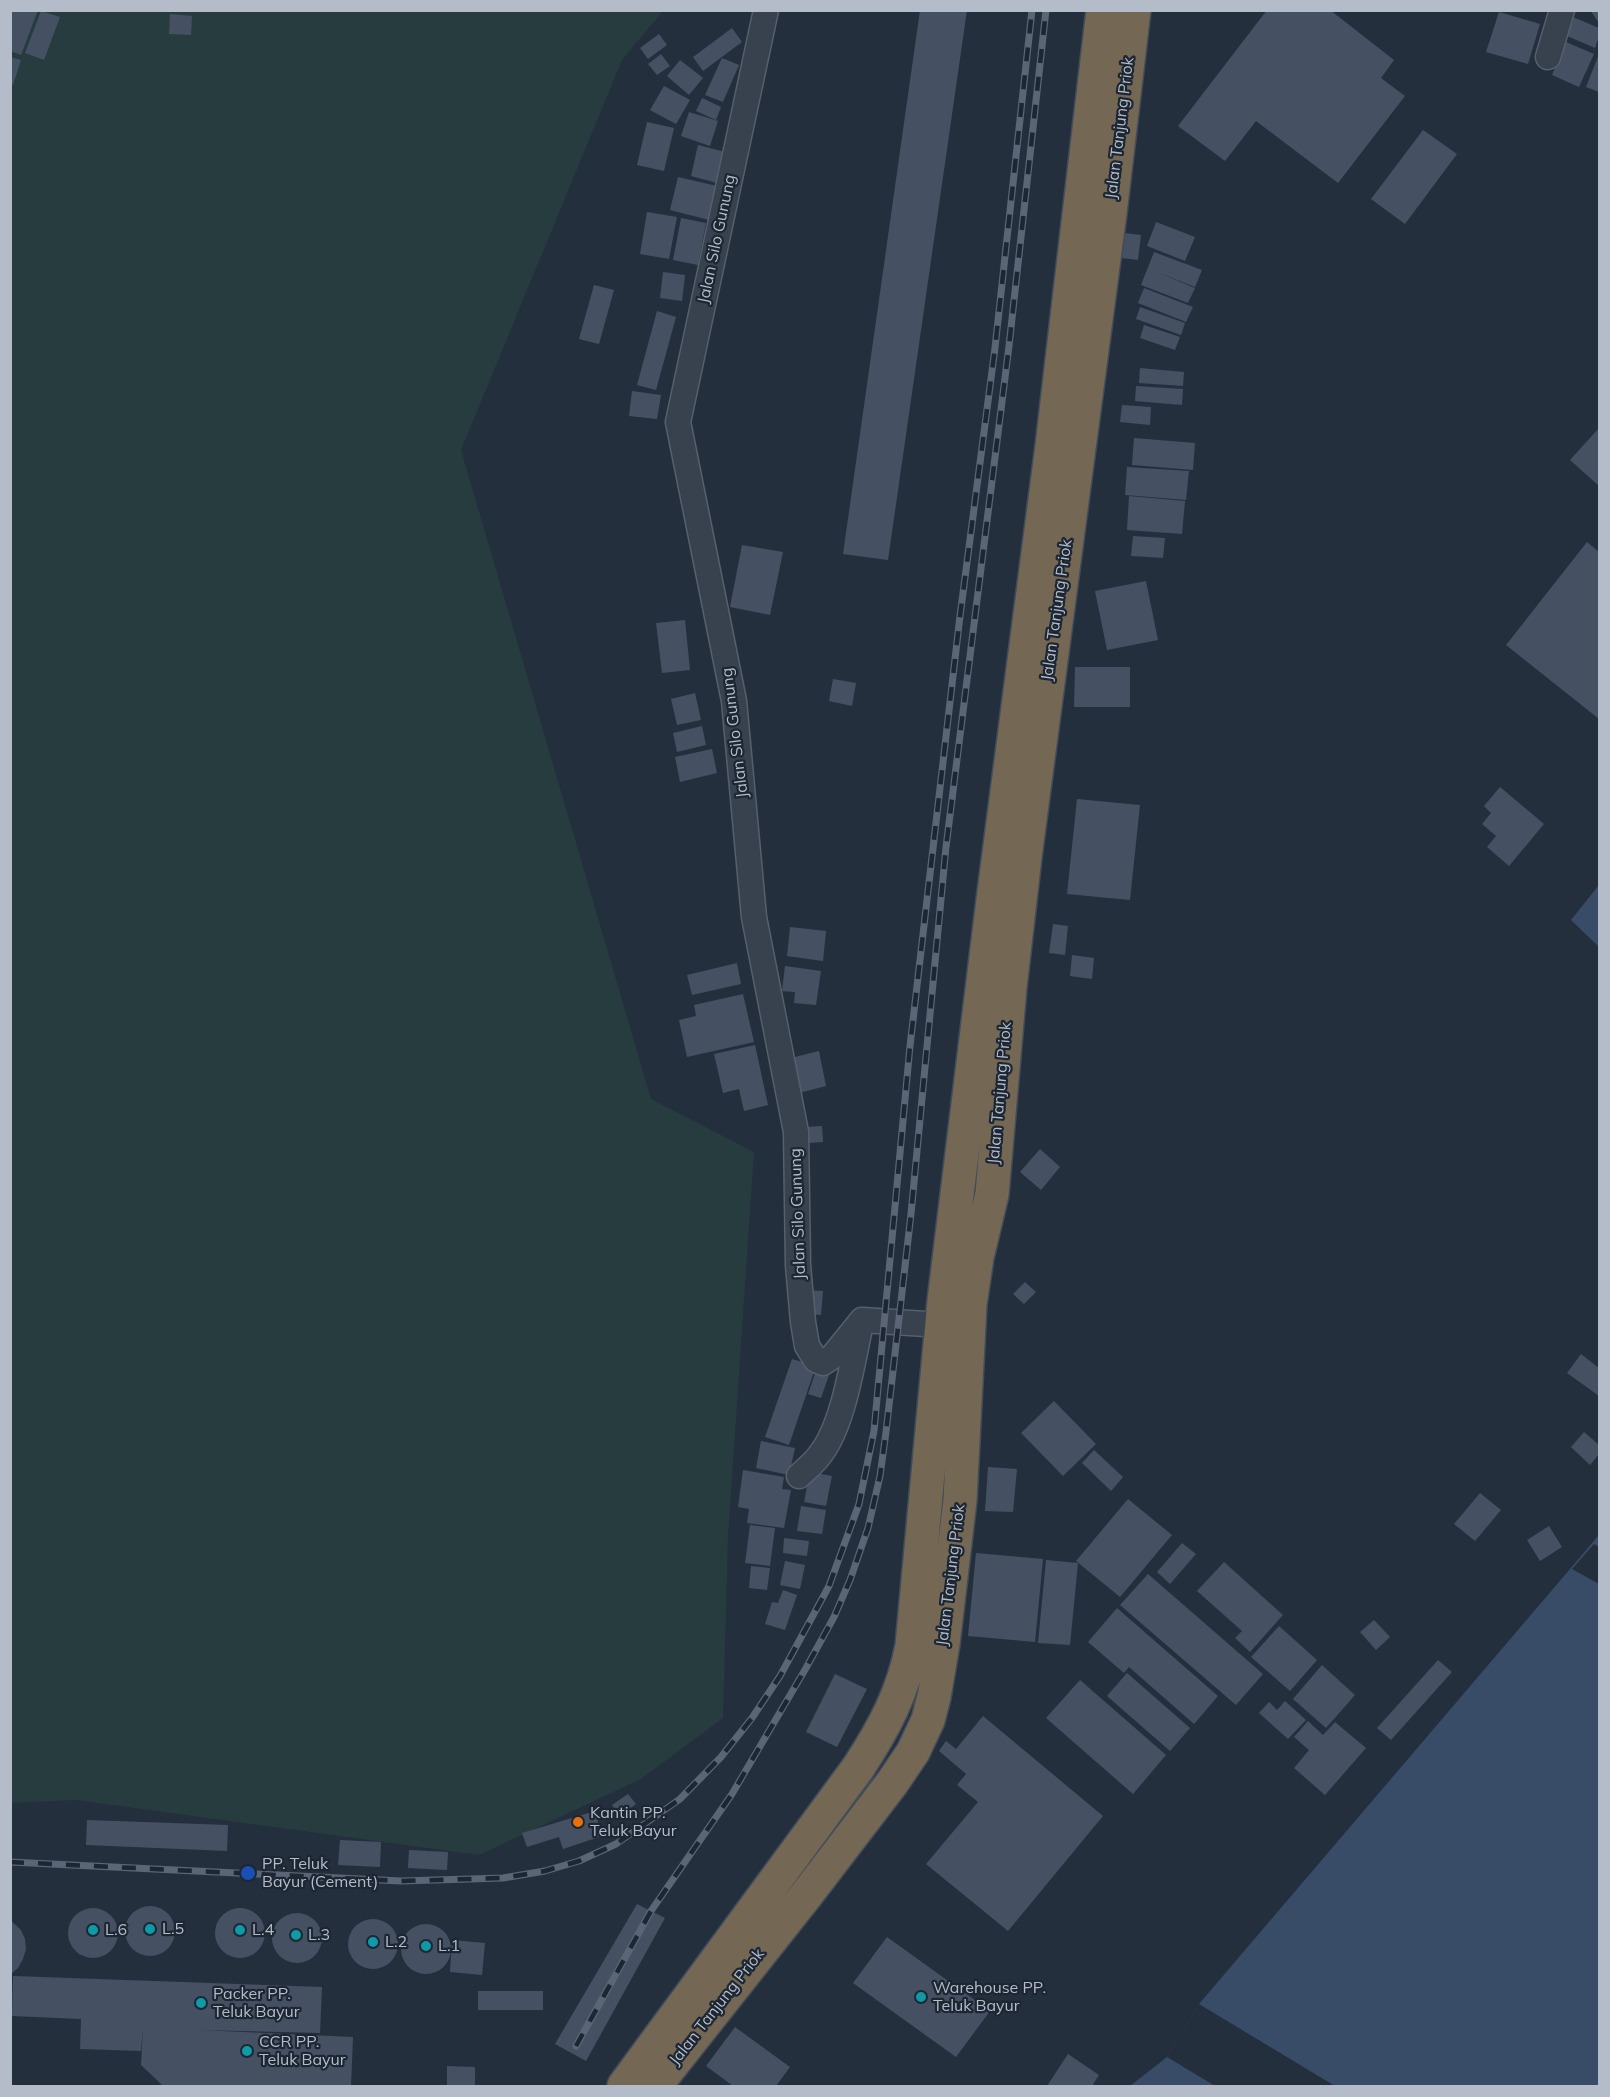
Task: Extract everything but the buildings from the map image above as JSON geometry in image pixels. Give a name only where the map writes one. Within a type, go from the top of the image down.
[{"type":"highway","name":"Jalan Tanjung Priok","points":[[624,2086],[858,1768],[882,1731],[907,1672],[912,1646],[942,1325],[993,900],[1052,446],[1103,10]]},
{"type":"highway","name":"Jalan Tanjung Priok","points":[[655,2086],[892,1783],[913,1752],[928,1720],[934,1697],[944,1644],[960,1500],[970,1304],[977,1257],[992,1194],[1010,987],[1025,857],[1109,224],[1134,10]]},
{"type":"street","name":"Jalan Silo Gunung","points":[[766,10],[678,422],[734,701],[754,917],[796,1132],[798,1265],[807,1346],[812,1355],[823,1363],[832,1358],[862,1320]]},
{"type":"street","points":[[1548,57],[1562,10]]},
{"type":"street","points":[[799,1476],[820,1456],[832,1437],[844,1399],[862,1320],[942,1325]]},
{"type":"green space","points":[[11,11],[663,11],[622,60],[461,450],[651,1099],[754,1152],[728,1536],[723,1718],[641,1779],[479,1855],[76,1800],[11,1803]]},
{"type":"water","points":[[1599,885],[1599,947],[1571,920]]},
{"type":"water","points":[[1599,1535],[1599,2086],[1130,2086],[1167,2057],[1199,2004]]},
{"type":"pier","points":[[1594,1544],[1599,1547],[1599,1584],[1572,1569]]},
{"type":"pier","points":[[1199,2004],[1335,2086],[1215,2086],[1167,2057]]},
{"type":"railway","points":[[10,1862],[401,1881],[503,1878],[545,1871],[579,1861],[616,1844],[680,1799],[721,1757],[752,1718],[780,1676],[829,1586],[859,1504],[874,1431],[910,1046],[960,616],[995,348],[1032,10]]},
{"type":"railway","points":[[576,2046],[651,1911],[732,1794],[806,1668],[834,1617],[868,1528],[880,1476],[886,1432],[911,1214],[946,847],[1009,346],[1046,10]]},
{"type":"place","name":"Kantin PP. Teluk Bayur","points":[[578,1822]]},
{"type":"place","name":"PP. Teluk Bayur (Cement)","points":[[248,1873]]},
{"type":"place","name":"L.5","points":[[150,1929]]},
{"type":"place","name":"L.6","points":[[93,1930]]},
{"type":"place","name":"L.4","points":[[240,1930]]},
{"type":"place","name":"L.3","points":[[296,1935]]},
{"type":"place","name":"L.2","points":[[373,1942]]},
{"type":"place","name":"L.1","points":[[426,1946]]},
{"type":"place","name":"Warehouse PP. Teluk Bayur","points":[[921,1997]]},
{"type":"place","name":"Packer PP. Teluk Bayur","points":[[201,2003]]},
{"type":"place","name":"CCR PP. Teluk Bayur","points":[[247,2051]]}]
